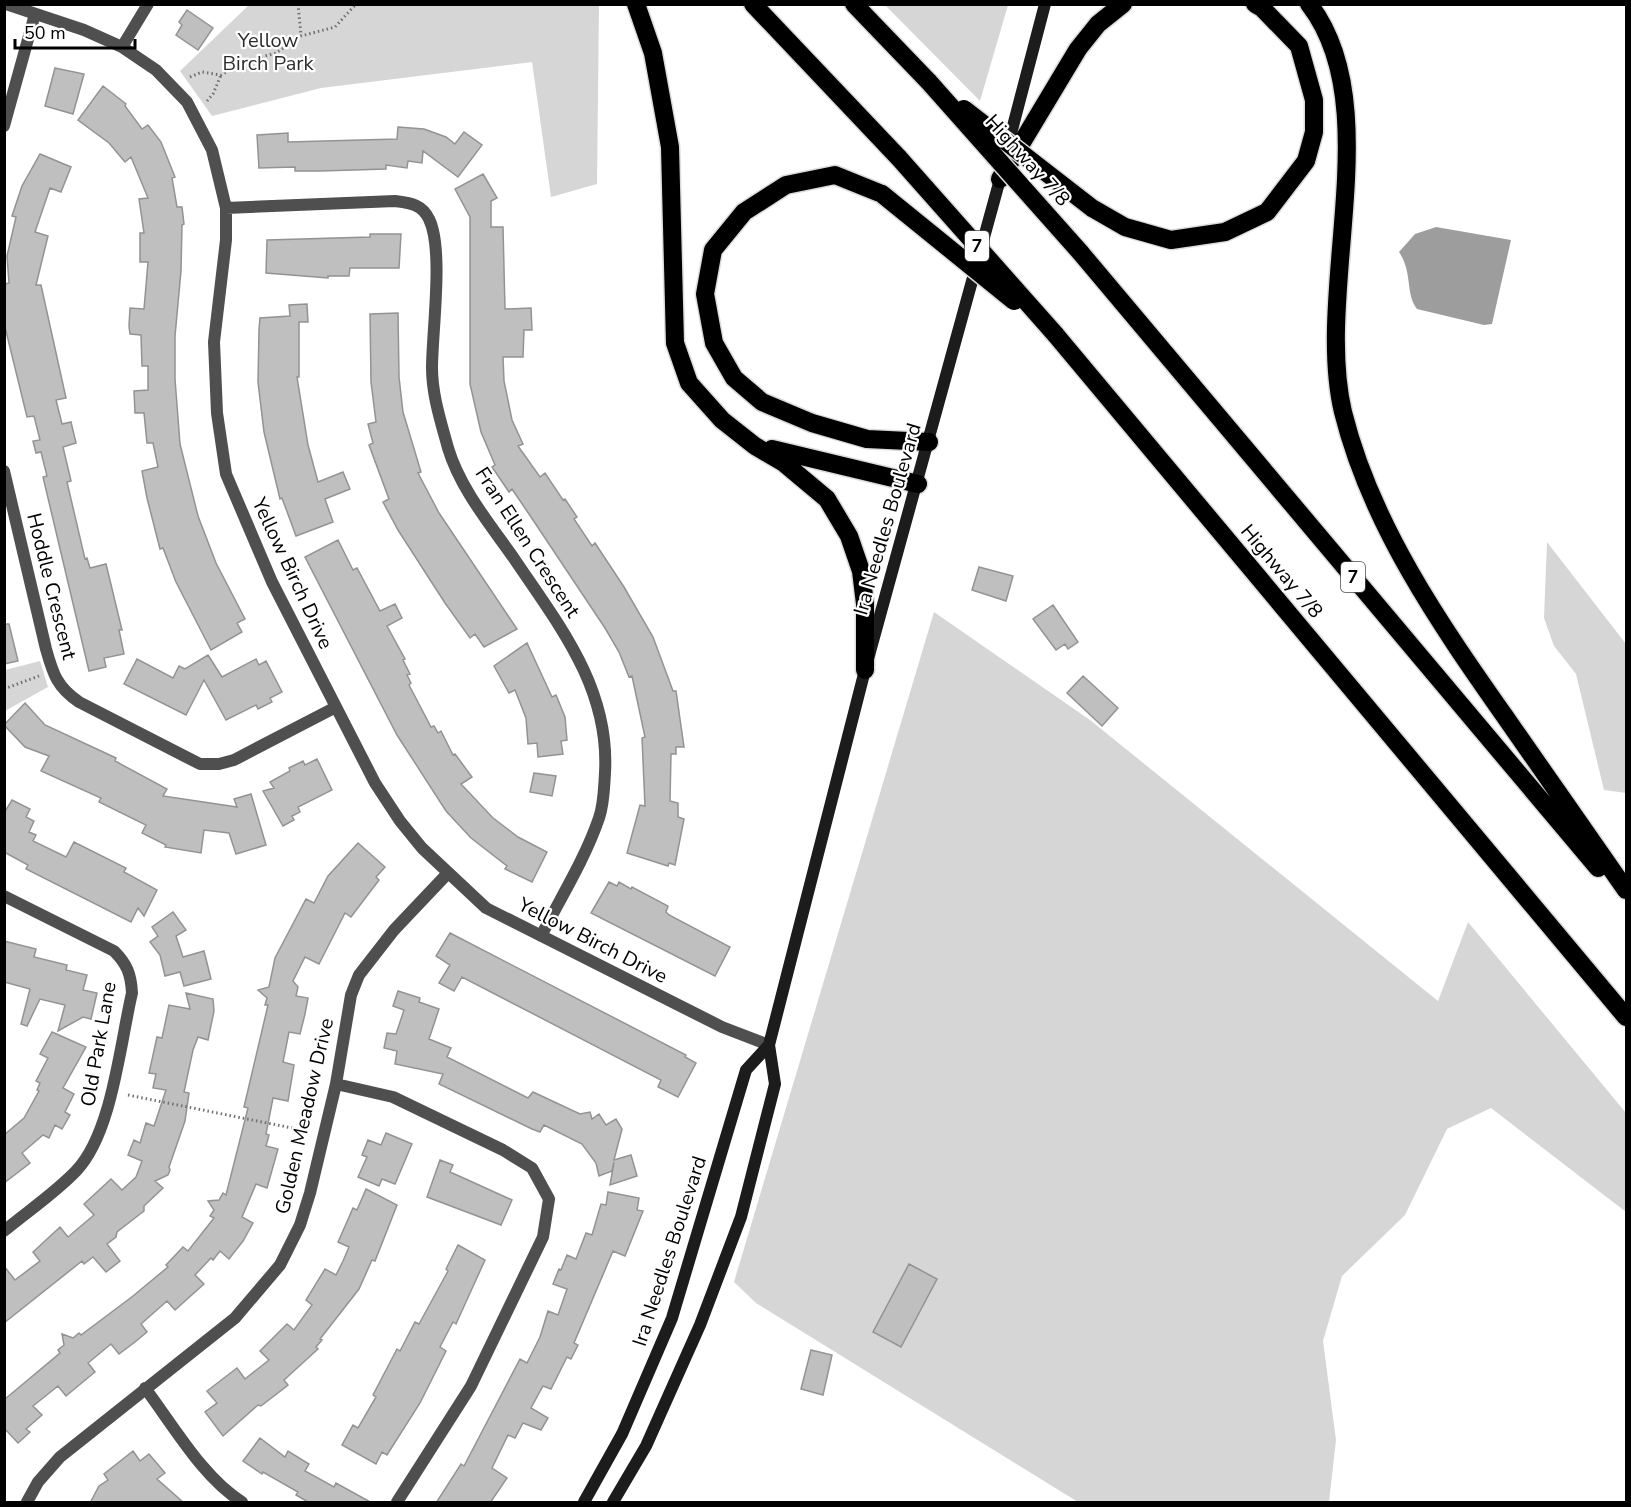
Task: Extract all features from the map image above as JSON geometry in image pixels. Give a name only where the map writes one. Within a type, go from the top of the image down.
[{"type":"highway","points":[[636,4],[653,53],[670,147],[675,344],[689,383],[722,420],[755,446],[784,463],[826,499],[849,536],[861,571],[865,604],[866,670]]},
{"type":"highway","name":"Highway 7/8","points":[[753,4],[899,158],[1055,334],[1626,1017]]},
{"type":"highway","name":"7","points":[[854,4],[929,82]]},
{"type":"highway","points":[[1000,179],[1078,49],[1098,24],[1124,4]]},
{"type":"highway","points":[[929,82],[1092,208],[1125,227],[1171,240],[1225,232],[1267,212],[1306,161],[1314,132],[1314,100],[1299,46],[1262,8],[1255,4]]},
{"type":"highway","points":[[1309,4],[1324,24],[1341,70],[1346,132],[1336,342],[1343,410],[1360,465],[1396,547],[1449,636],[1626,890]]},
{"type":"highway","name":"Highway 7/8","points":[[929,82],[1080,252],[1626,902]]},
{"type":"highway","points":[[929,442],[867,439],[812,423],[762,402],[734,378],[714,343],[705,294],[713,250],[744,212],[786,185],[835,175],[882,195],[1055,334]]},
{"type":"highway","points":[[755,446],[918,484]]},
{"type":"main road","name":"Ira Needles Boulevard","points":[[613,1503],[646,1446],[700,1325],[741,1217],[775,1084],[770,1045],[866,670],[1000,179],[1045,4]]},
{"type":"main road","name":"Ira Needles Boulevard","points":[[584,1503],[622,1434],[672,1318],[746,1070],[770,1045]]},
{"type":"street","name":"Yellow Birch Drive","points":[[6,4],[84,30],[122,47],[156,70],[187,102],[212,150],[226,208],[226,240],[214,342],[217,413],[226,474],[272,582],[375,783],[400,821],[422,848],[486,908],[722,1027],[770,1045]]},
{"type":"street","points":[[122,47],[148,4]]},
{"type":"street","points":[[4,126],[35,14]]},
{"type":"street","name":"Fran Ellen Crescent","points":[[226,208],[396,201],[414,204],[423,209],[430,220],[434,239],[435,313],[432,370],[439,416],[450,453],[466,489],[553,616],[588,673],[596,696],[606,742],[604,790],[600,816],[541,936]]},
{"type":"street","name":"Hoddle Crescent","points":[[4,471],[52,672],[63,691],[79,702],[200,764],[219,764],[234,760],[336,707]]},
{"type":"street","name":"Golden Meadow Drive","points":[[27,1503],[38,1482],[60,1457],[235,1318],[280,1265],[300,1225],[336,1084],[351,995],[359,975],[394,930],[448,873]]},
{"type":"street","name":"Old Park Lane","points":[[4,896],[114,951],[128,970],[132,993],[103,1126],[92,1150],[76,1171],[4,1231]]},
{"type":"street","points":[[336,1084],[393,1097],[502,1150],[532,1168],[549,1199],[543,1237],[471,1386],[397,1503]]},
{"type":"street","points":[[145,1388],[210,1474],[226,1492],[242,1503]]},
{"type":"path","points":[[297,4],[302,36]]},
{"type":"path","points":[[190,77],[202,72],[221,75],[247,61],[276,54],[302,36],[335,27],[357,4]]},
{"type":"path","points":[[207,101],[213,94],[221,75]]},
{"type":"path","points":[[4,688],[39,676]]},
{"type":"path","points":[[128,1095],[302,1130]]},
{"type":"green space","name":"Yellow Birch Park","points":[[249,5],[599,5],[597,184],[551,197],[532,62],[321,88],[212,116],[180,71]]},
{"type":"green space","points":[[885,5],[1008,5],[980,101]]},
{"type":"green space","points":[[1547,542],[1626,644],[1626,793],[1604,790],[1576,674],[1554,646],[1544,618]]},
{"type":"green space","points":[[934,612],[1090,720],[1438,1001],[1468,922],[1626,1113],[1626,1212],[1491,1108],[1447,1129],[1405,1215],[1342,1276],[1323,1341],[1336,1440],[1329,1502],[1078,1502],[756,1303],[734,1282]]},
{"type":"green space","points":[[40,661],[48,687],[5,711],[5,670]]},
{"type":"shaded area","points":[[1436,227],[1511,240],[1492,324],[1484,325],[1417,309],[1413,303],[1406,268],[1399,252],[1415,234]]},
{"type":"building","points":[[187,10],[213,28],[198,50],[176,35],[182,25],[179,22]]},
{"type":"building","points":[[55,68],[84,74],[73,114],[45,106]]},
{"type":"building","points":[[103,86],[126,104],[125,106],[142,129],[148,125],[161,142],[175,177],[172,178],[177,207],[182,207],[184,224],[182,225],[181,271],[175,336],[175,379],[180,444],[198,516],[216,563],[245,619],[237,623],[242,632],[211,650],[176,582],[163,548],[160,549],[147,498],[142,471],[158,467],[153,443],[147,443],[144,413],[135,413],[134,391],[148,390],[148,366],[142,366],[141,335],[130,334],[129,326],[130,308],[144,309],[148,262],[140,262],[140,233],[144,233],[139,199],[148,198],[131,157],[125,162],[109,143],[78,120]]},
{"type":"building","points":[[398,127],[424,129],[446,137],[455,144],[464,132],[482,145],[458,177],[423,151],[422,163],[408,161],[407,168],[386,165],[386,169],[295,171],[295,167],[259,168],[257,135],[288,133],[288,142],[397,139]]},
{"type":"building","points":[[40,154],[71,167],[61,192],[50,188],[35,232],[48,236],[36,285],[41,285],[66,398],[56,400],[62,424],[71,422],[76,443],[63,447],[71,481],[67,482],[85,559],[87,558],[90,568],[106,564],[122,630],[119,630],[124,654],[104,658],[106,667],[89,671],[43,477],[47,476],[41,452],[36,453],[33,441],[40,440],[34,416],[27,417],[4,323],[5,284],[9,283],[7,256],[16,217],[12,216],[22,186]]},
{"type":"building","points":[[483,174],[497,198],[491,201],[491,227],[503,227],[505,309],[531,308],[532,330],[524,330],[523,357],[503,357],[504,381],[512,420],[523,444],[518,446],[540,477],[545,473],[563,500],[565,499],[577,517],[574,519],[592,546],[595,543],[624,587],[653,637],[673,691],[676,691],[684,747],[676,747],[676,754],[671,754],[670,801],[678,803],[678,817],[684,819],[675,865],[669,863],[668,866],[627,853],[640,805],[645,806],[642,738],[645,737],[632,676],[629,677],[619,652],[605,628],[533,520],[512,489],[509,492],[492,467],[495,465],[481,432],[470,384],[470,217],[455,189]]},
{"type":"building","points":[[370,234],[401,234],[399,268],[350,268],[349,276],[328,276],[328,278],[266,273],[267,240],[370,237]]},
{"type":"building","points":[[307,304],[308,322],[299,322],[299,377],[297,377],[308,445],[318,482],[343,472],[350,489],[325,499],[333,522],[296,536],[282,498],[280,499],[264,432],[258,382],[259,330],[260,318],[290,316],[289,305]]},
{"type":"building","points":[[398,313],[399,377],[403,412],[421,472],[418,473],[439,513],[517,629],[484,647],[475,634],[470,638],[445,603],[398,530],[383,502],[389,499],[369,445],[373,443],[368,424],[376,422],[371,382],[370,314]]},
{"type":"building","points":[[338,540],[353,570],[357,568],[380,611],[395,604],[402,618],[387,626],[405,659],[403,660],[410,674],[407,675],[411,683],[409,685],[431,727],[434,726],[438,733],[441,731],[453,755],[455,754],[472,777],[461,784],[493,818],[518,837],[547,852],[532,882],[505,869],[507,866],[471,838],[446,811],[397,735],[305,557]]},
{"type":"building","points":[[979,567],[1013,576],[1006,601],[972,590]]},
{"type":"building","points":[[1053,605],[1078,642],[1068,649],[1065,644],[1056,650],[1033,619]]},
{"type":"building","points":[[4,624],[9,624],[18,661],[4,664]]},
{"type":"building","points":[[527,643],[552,697],[556,695],[565,717],[567,740],[561,741],[563,754],[538,757],[537,743],[528,744],[526,718],[515,690],[509,693],[494,666]]},
{"type":"building","points":[[208,655],[222,677],[256,659],[259,665],[266,661],[282,692],[270,698],[272,702],[258,709],[256,705],[226,720],[204,680],[186,715],[124,684],[137,659],[173,678],[179,666],[185,669]]},
{"type":"building","points":[[1083,676],[1118,708],[1102,726],[1067,693]]},
{"type":"building","points":[[25,703],[45,725],[116,758],[115,761],[167,789],[163,796],[237,807],[234,799],[251,794],[266,845],[236,854],[229,833],[204,830],[201,853],[165,847],[166,845],[142,833],[146,825],[99,802],[101,798],[41,771],[49,756],[25,747],[4,725]]},
{"type":"building","points":[[317,759],[332,790],[298,807],[300,812],[292,816],[294,820],[283,826],[263,791],[274,788],[270,782],[290,771],[289,768],[303,761],[305,765]]},
{"type":"building","points":[[534,773],[556,776],[552,796],[530,792]]},
{"type":"building","points":[[12,800],[30,809],[26,817],[34,821],[29,832],[36,835],[33,841],[66,857],[74,842],[126,868],[124,872],[157,890],[144,916],[138,908],[131,922],[26,869],[28,865],[4,852],[4,813]]},
{"type":"building","points":[[358,843],[385,867],[376,877],[379,880],[351,917],[345,913],[319,964],[305,957],[293,981],[298,987],[296,996],[308,998],[305,1014],[300,1034],[289,1032],[283,1062],[294,1065],[288,1101],[273,1098],[266,1134],[269,1135],[266,1146],[278,1149],[267,1188],[256,1184],[242,1217],[253,1223],[243,1241],[229,1259],[220,1251],[213,1260],[211,1258],[195,1275],[204,1284],[175,1310],[167,1301],[141,1324],[147,1332],[135,1342],[119,1354],[111,1344],[88,1363],[95,1372],[66,1396],[58,1386],[33,1406],[42,1415],[26,1429],[30,1432],[18,1443],[4,1428],[5,1399],[60,1353],[58,1350],[64,1345],[62,1334],[73,1338],[79,1333],[81,1335],[133,1296],[168,1267],[166,1265],[183,1247],[188,1251],[214,1218],[210,1216],[214,1210],[208,1201],[219,1200],[223,1193],[226,1195],[248,1108],[244,1107],[268,1005],[265,1005],[267,998],[258,990],[269,987],[275,958],[306,899],[314,903],[328,876]]},
{"type":"building","points":[[609,882],[617,886],[619,882],[631,889],[632,887],[668,906],[666,912],[669,915],[730,947],[715,976],[591,913]]},
{"type":"building","points":[[173,912],[186,930],[176,936],[183,957],[204,951],[211,979],[184,986],[180,972],[165,976],[160,955],[150,942],[158,936],[152,927]]},
{"type":"building","points":[[450,933],[686,1055],[685,1057],[696,1063],[678,1097],[658,1087],[661,1080],[462,977],[454,991],[439,983],[450,965],[436,956]]},
{"type":"building","points":[[4,941],[36,949],[34,957],[67,965],[66,970],[87,975],[83,990],[97,993],[91,1019],[83,1017],[58,1031],[65,1005],[40,999],[27,1026],[21,1024],[30,989],[4,982]]},
{"type":"building","points":[[398,991],[420,998],[419,1002],[439,1009],[429,1039],[451,1048],[447,1057],[528,1098],[533,1092],[580,1114],[590,1112],[592,1119],[599,1114],[606,1125],[616,1119],[622,1129],[614,1160],[631,1155],[637,1176],[610,1185],[614,1162],[612,1171],[599,1176],[596,1163],[582,1144],[544,1125],[540,1132],[532,1129],[439,1084],[443,1074],[395,1064],[397,1051],[384,1048],[387,1033],[396,1034],[404,1010],[393,1006]]},
{"type":"building","points":[[186,993],[213,999],[214,1011],[208,1040],[198,1037],[193,1050],[184,1092],[189,1093],[185,1121],[169,1167],[170,1170],[168,1175],[155,1181],[163,1188],[144,1206],[144,1211],[117,1232],[116,1237],[107,1244],[120,1261],[106,1272],[93,1257],[84,1264],[82,1261],[4,1323],[4,1266],[15,1280],[40,1261],[33,1252],[60,1227],[68,1237],[94,1215],[84,1204],[111,1179],[122,1190],[136,1177],[142,1161],[128,1155],[134,1140],[140,1143],[146,1123],[154,1126],[166,1090],[153,1088],[156,1074],[149,1073],[157,1037],[162,1038],[169,1005],[190,1009]]},
{"type":"building","points":[[52,1032],[86,1047],[63,1088],[74,1094],[65,1112],[70,1115],[62,1129],[55,1125],[49,1138],[43,1135],[22,1153],[30,1163],[4,1183],[4,1135],[24,1118],[39,1091],[37,1090],[40,1083],[36,1081],[48,1058],[40,1054]]},
{"type":"building","points":[[386,1133],[412,1144],[395,1184],[382,1179],[379,1186],[358,1177],[367,1157],[362,1155],[368,1140],[381,1145]]},
{"type":"building","points":[[440,1160],[453,1165],[450,1172],[512,1200],[501,1225],[427,1197]]},
{"type":"building","points":[[366,1189],[397,1205],[375,1261],[372,1260],[359,1289],[320,1339],[322,1340],[316,1347],[318,1349],[284,1380],[288,1385],[261,1406],[258,1405],[223,1436],[205,1412],[217,1403],[207,1391],[237,1368],[245,1379],[269,1360],[260,1351],[287,1324],[294,1330],[312,1305],[306,1300],[325,1269],[336,1275],[349,1247],[338,1242],[353,1208],[357,1210]]},
{"type":"building","points":[[608,1192],[639,1198],[637,1210],[643,1211],[625,1256],[613,1251],[574,1343],[578,1345],[571,1359],[567,1357],[551,1389],[543,1386],[531,1408],[548,1418],[541,1430],[523,1423],[515,1438],[508,1435],[492,1468],[507,1478],[490,1503],[436,1503],[461,1464],[464,1466],[520,1359],[527,1363],[540,1337],[548,1311],[558,1315],[567,1289],[553,1284],[559,1269],[561,1270],[567,1255],[576,1259],[586,1233],[592,1235],[601,1204],[606,1205]]},
{"type":"building","points":[[458,1245],[485,1260],[456,1324],[453,1322],[440,1347],[446,1351],[420,1403],[387,1455],[382,1452],[376,1464],[342,1445],[353,1425],[358,1428],[376,1397],[373,1395],[397,1349],[400,1351],[415,1322],[419,1324],[448,1271],[446,1269]]},
{"type":"building","points":[[909,1264],[937,1279],[901,1347],[873,1332]]},
{"type":"building","points":[[811,1350],[832,1355],[823,1395],[801,1389]]},
{"type":"building","points":[[260,1438],[285,1457],[288,1451],[309,1464],[305,1471],[334,1487],[336,1483],[372,1503],[308,1502],[296,1495],[298,1492],[263,1472],[262,1474],[243,1461]]},
{"type":"building","points":[[133,1451],[140,1461],[149,1454],[165,1473],[157,1479],[184,1503],[90,1503],[99,1486],[108,1480],[104,1474]]}]
